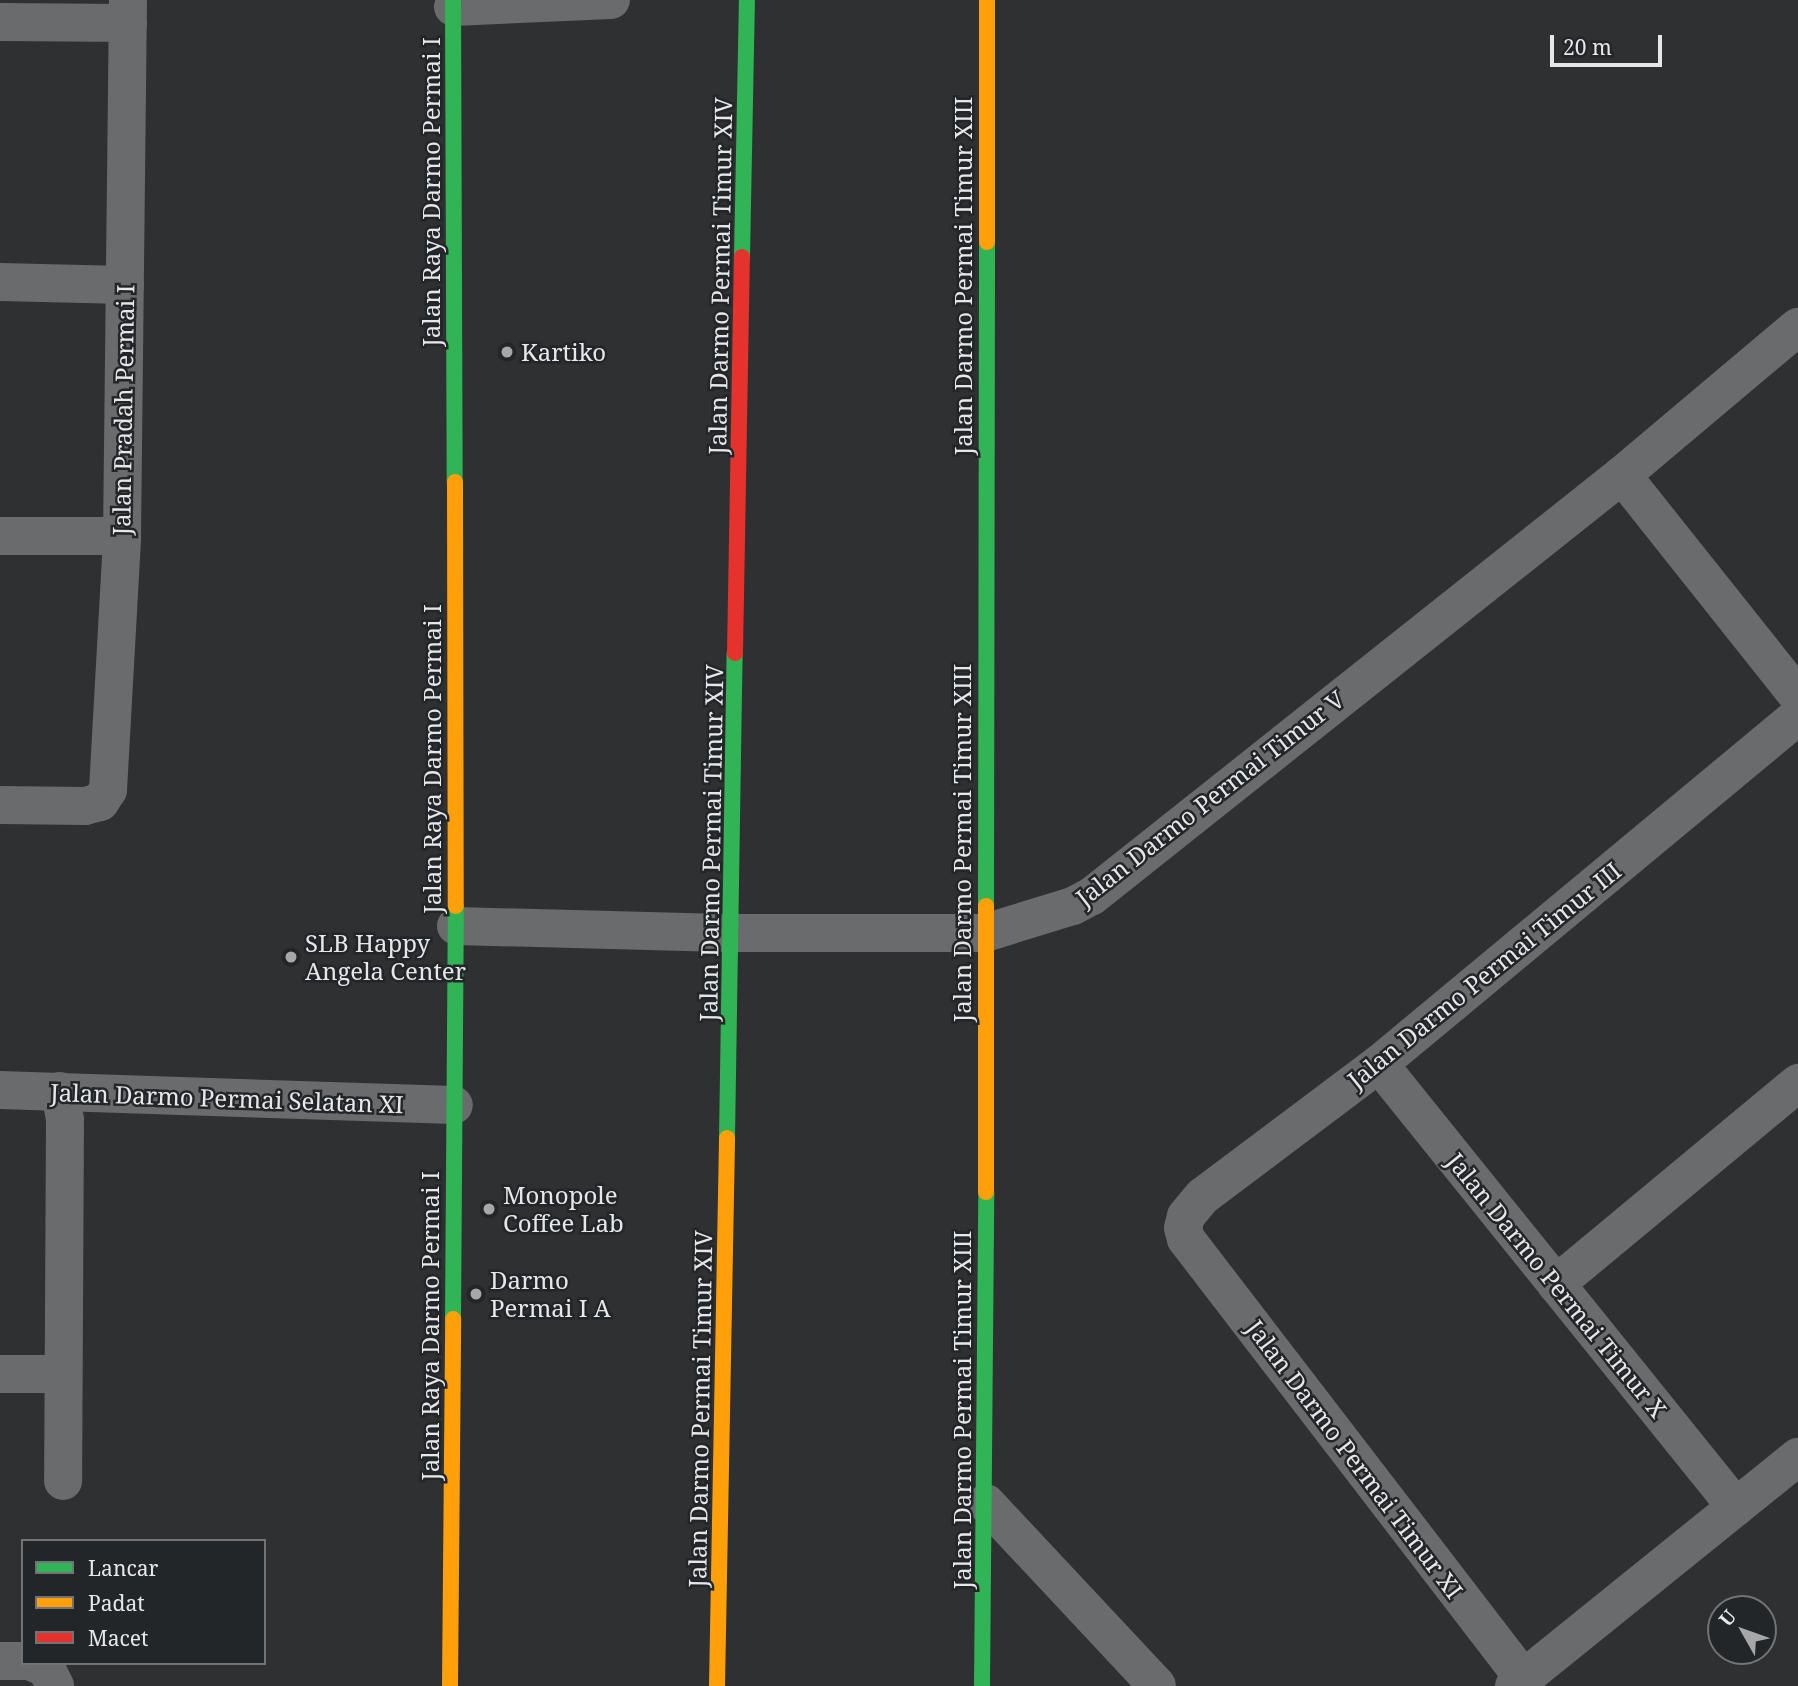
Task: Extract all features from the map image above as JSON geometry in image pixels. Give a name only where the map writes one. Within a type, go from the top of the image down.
[{"type":"street","points":[[453,3],[611,0]]},
{"type":"street","name":"Jalan Darmo Permai Timur XIV","points":[[717,1686],[747,0]]},
{"type":"street","name":"Jalan Darmo Permai Timur XIII","points":[[982,1686],[986,1503],[987,0]]},
{"type":"street","name":"Jalan Raya Darmo Permai I","points":[[450,1686],[456,926],[453,3]]},
{"type":"street","points":[[0,22],[128,11]]},
{"type":"street","name":"Jalan Pradah Permai I","points":[[0,805],[85,806],[100,802],[108,790],[122,536],[128,11]]},
{"type":"street","points":[[0,282],[125,285]]},
{"type":"street","name":"Jalan Darmo Permai Timur V","points":[[456,926],[732,933],[985,933],[1073,906],[1092,896],[1622,475],[1798,327]]},
{"type":"street","points":[[1622,475],[1798,696]]},
{"type":"street","points":[[0,536],[122,536]]},
{"type":"street","name":"Jalan Darmo Permai Timur III","points":[[1186,1239],[1183,1228],[1186,1216],[1203,1196],[1379,1064],[1798,716]]},
{"type":"street","name":"Jalan Darmo Permai Timur X","points":[[1379,1064],[1735,1507]]},
{"type":"street","points":[[1556,1284],[1798,1083]]},
{"type":"street","name":"Jalan Darmo Permai Selatan XI","points":[[0,1090],[454,1105]]},
{"type":"street","points":[[60,1091],[65,1120],[63,1481]]},
{"type":"street","name":"Jalan Darmo Permai Timur XI","points":[[1186,1239],[1519,1682]]},
{"type":"street","points":[[0,1374],[62,1374]]},
{"type":"street","points":[[1519,1682],[1798,1457]]},
{"type":"street","points":[[986,1503],[1157,1686]]},
{"type":"street","points":[[0,1661],[21,1661]]},
{"type":"street","points":[[39,1665],[46,1668],[55,1686]]},
{"type":"traffic: fast","points":[[453,0],[455,482]]},
{"type":"traffic: fast","points":[[742,257],[747,0]]},
{"type":"traffic: fast","points":[[986,906],[987,242]]},
{"type":"traffic: fast","points":[[727,1138],[735,653]]},
{"type":"traffic: fast","points":[[453,1319],[456,906]]},
{"type":"traffic: fast","points":[[982,1686],[986,1192]]},
{"type":"traffic: slow","points":[[987,0],[987,242]]},
{"type":"traffic: slow","points":[[455,482],[456,906]]},
{"type":"traffic: slow","points":[[986,906],[986,1192]]},
{"type":"traffic: slow","points":[[717,1686],[727,1138]]},
{"type":"traffic: slow","points":[[450,1686],[453,1319]]},
{"type":"traffic: jam","points":[[735,653],[742,257]]},
{"type":"place","name":"Kartiko","points":[[507,352]]},
{"type":"place","name":"SLB Happy Angela Center","points":[[291,957]]},
{"type":"place","name":"Monopole Coffee Lab","points":[[489,1209]]},
{"type":"place","name":"Darmo Permai I A","points":[[476,1294]]}]
